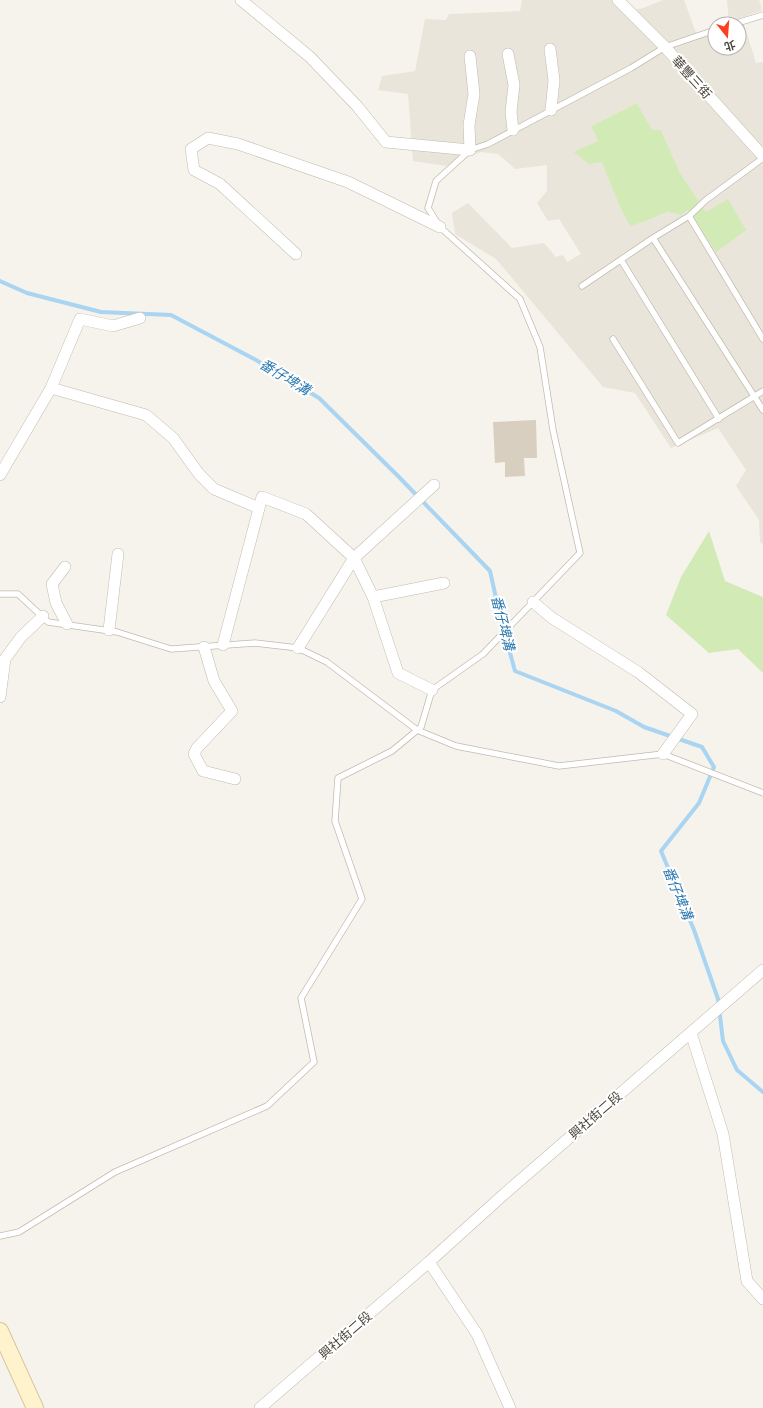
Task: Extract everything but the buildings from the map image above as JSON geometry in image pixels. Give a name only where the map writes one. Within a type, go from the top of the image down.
[{"type":"street","points":[[240,0],[310,57],[357,106],[386,142],[470,150],[469,125],[474,94],[470,56]]},
{"type":"street","name":"華豐三街","points":[[618,0],[665,47],[763,157]]},
{"type":"street","points":[[550,48],[554,80],[551,110]]},
{"type":"street","points":[[508,54],[514,85],[511,112],[513,130]]},
{"type":"street","points":[[296,254],[220,184],[194,170],[191,149],[208,138],[238,144],[348,182],[440,227]]},
{"type":"street","points":[[0,475],[51,388],[80,319],[113,326],[140,318]]},
{"type":"street","points":[[51,388],[146,415],[173,438],[199,474],[214,489],[260,508]]},
{"type":"street","points":[[298,648],[354,558],[434,485]]},
{"type":"street","points":[[224,645],[262,497],[306,514],[354,558],[373,597],[398,673],[432,690]]},
{"type":"street","points":[[110,630],[118,554]]},
{"type":"street","points":[[65,567],[52,584],[56,603],[67,624]]},
{"type":"street","points":[[373,597],[444,583]]},
{"type":"street","points":[[533,602],[552,618],[638,672],[692,714],[663,754]]},
{"type":"street","points":[[0,690],[5,659],[21,637],[43,616]]},
{"type":"street","points":[[204,647],[214,681],[232,711],[197,748],[194,754],[203,771],[235,779]]},
{"type":"street","name":"興社街二段","points":[[260,1408],[763,970]]},
{"type":"street","points":[[691,1032],[723,1134],[747,1281],[763,1299]]},
{"type":"street","points":[[429,1262],[477,1334],[510,1408]]},
{"type":"street","points":[[0,1331],[35,1408]]},
{"type":"lane","points":[[747,20],[763,15]]},
{"type":"lane","points":[[0,1236],[19,1232],[115,1172],[267,1106],[314,1062],[301,998],[362,899],[335,820],[338,778],[392,751],[421,726],[432,690],[483,654],[580,553],[553,430],[540,347],[520,299],[440,227],[428,208],[436,181],[470,150],[488,144],[631,68],[665,47],[707,33]]},
{"type":"lane","points":[[582,286],[653,238],[689,216],[706,200],[763,157]]},
{"type":"lane","points":[[689,216],[763,339]]},
{"type":"lane","points":[[653,238],[763,410]]},
{"type":"lane","points":[[621,260],[719,419]]},
{"type":"lane","points":[[613,339],[678,443],[763,391]]},
{"type":"lane","points":[[0,594],[18,594],[48,622],[110,630],[171,649],[255,643],[298,648],[327,662],[416,730],[456,746],[558,766],[663,754],[763,793]]},
{"type":"shaded area","points":[[522,0],[614,0],[624,12],[643,8],[663,0],[684,0],[698,38],[707,35],[707,56],[747,56],[747,34],[756,63],[763,62],[763,545],[760,542],[759,520],[736,486],[746,470],[718,428],[671,448],[635,393],[603,387],[496,259],[455,234],[452,213],[468,203],[512,248],[544,243],[556,257],[563,255],[567,262],[581,254],[559,219],[548,221],[537,203],[547,191],[547,165],[515,169],[498,154],[481,152],[446,166],[413,161],[408,94],[378,90],[382,76],[415,71],[425,19],[446,20],[449,14],[520,11]],"holes":[[[637,103],[652,131],[661,130],[680,173],[706,212],[688,210],[681,215],[667,212],[646,221],[630,225],[620,207],[602,161],[575,152],[598,141],[591,126]]]},
{"type":"shaded area","points":[[727,0],[759,0],[762,10],[747,16],[728,16]]},
{"type":"green space","points":[[637,103],[652,130],[661,130],[680,173],[706,212],[728,199],[746,230],[716,252],[688,210],[681,215],[667,212],[630,226],[620,207],[602,162],[589,164],[574,152],[598,141],[591,126]]},
{"type":"green space","points":[[709,531],[725,581],[763,597],[763,673],[738,649],[709,653],[666,615],[681,577]]},
{"type":"waterway","name":"番仔埤溝","points":[[0,281],[27,293],[101,312],[171,315],[256,360],[319,398],[398,476],[490,571],[500,616],[515,671],[616,711],[644,727],[702,747],[714,767],[699,803],[661,851],[694,930],[718,999],[723,1041],[737,1070],[763,1092]]}]
